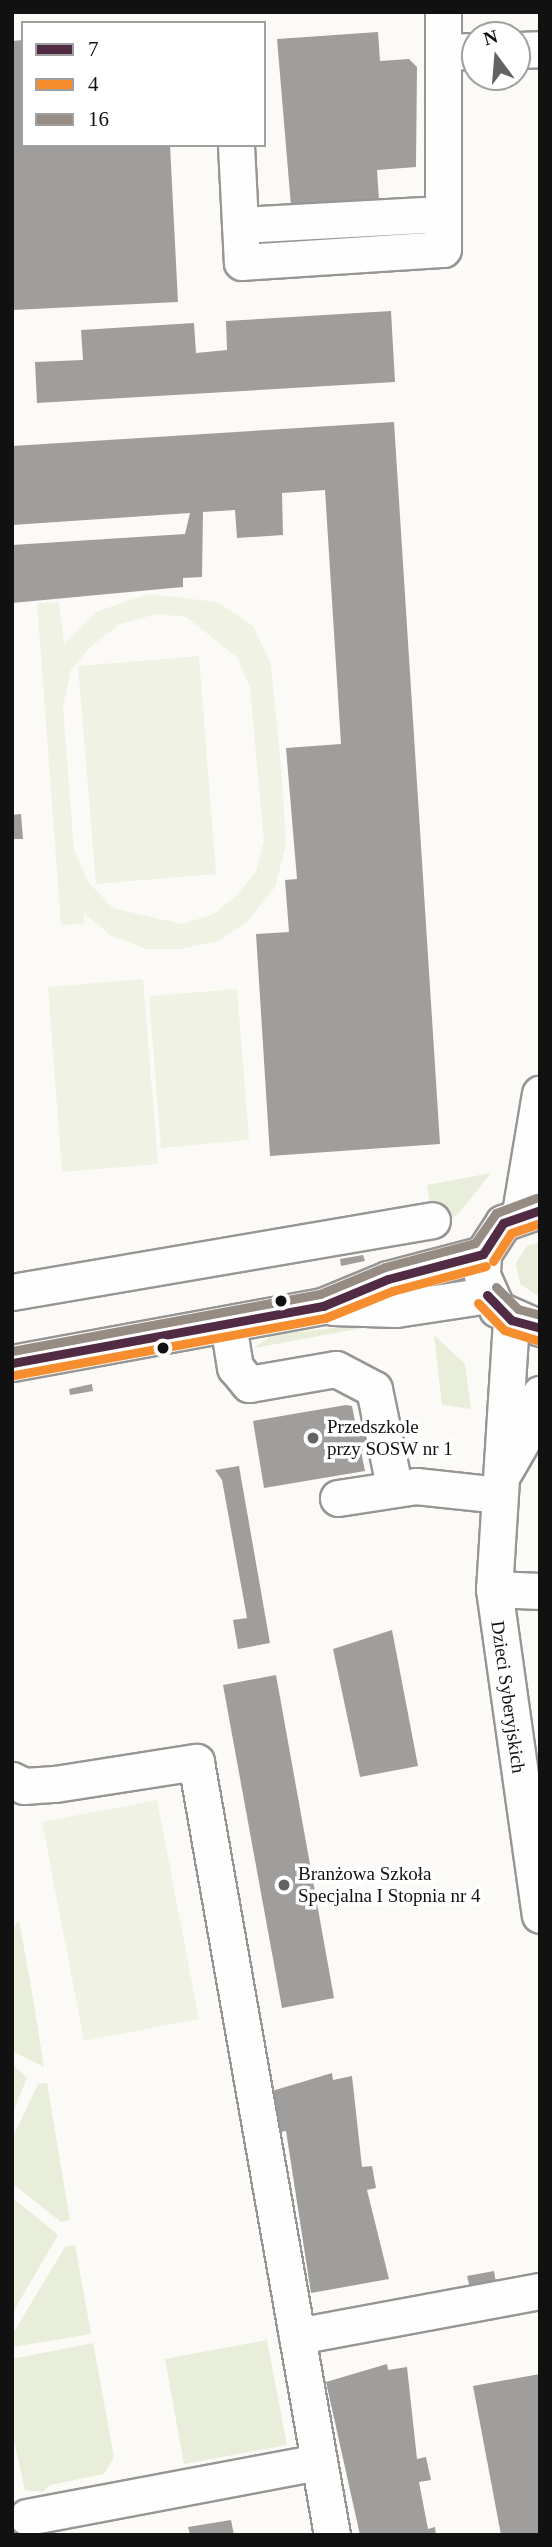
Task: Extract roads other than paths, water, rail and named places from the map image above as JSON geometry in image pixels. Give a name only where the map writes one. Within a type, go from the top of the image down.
[{"type":"street","points":[[236,147],[242,262],[443,249],[443,214],[459,52],[443,12]]},
{"type":"street","points":[[240,225],[443,214]]},
{"type":"street","points":[[525,1324],[487,1294],[483,1254],[497,1230],[530,1212],[540,1094]]},
{"type":"street","points":[[12,1292],[432,1220]]},
{"type":"street","points":[[12,1363],[323,1306],[388,1279],[483,1254]]},
{"type":"street","points":[[323,1306],[396,1309],[487,1294]]},
{"type":"street","points":[[228,1324],[236,1367],[249,1384],[336,1369],[374,1389],[394,1486]]},
{"type":"street","name":"Dzieci Syberyjskich","points":[[525,1324],[500,1487],[495,1588],[540,1915]]},
{"type":"street","name":"Dzieci Syberyjskich","points":[[500,1487],[534,1420],[540,1394]]},
{"type":"street","points":[[338,1498],[394,1486],[500,1487]]},
{"type":"street","points":[[495,1588],[540,1591]]},
{"type":"street","points":[[12,1780],[24,1786],[55,1783],[196,1762],[332,2535]]},
{"type":"street","points":[[297,2336],[540,2291]]},
{"type":"street","points":[[27,2517],[319,2462]]},
{"type":"place","name":"Przedszkole przy SOSW nr 1","points":[[313,1438]]},
{"type":"place","name":"Branżowa Szkoła Specjalna I Stopnia nr 4","points":[[284,1885]]}]
